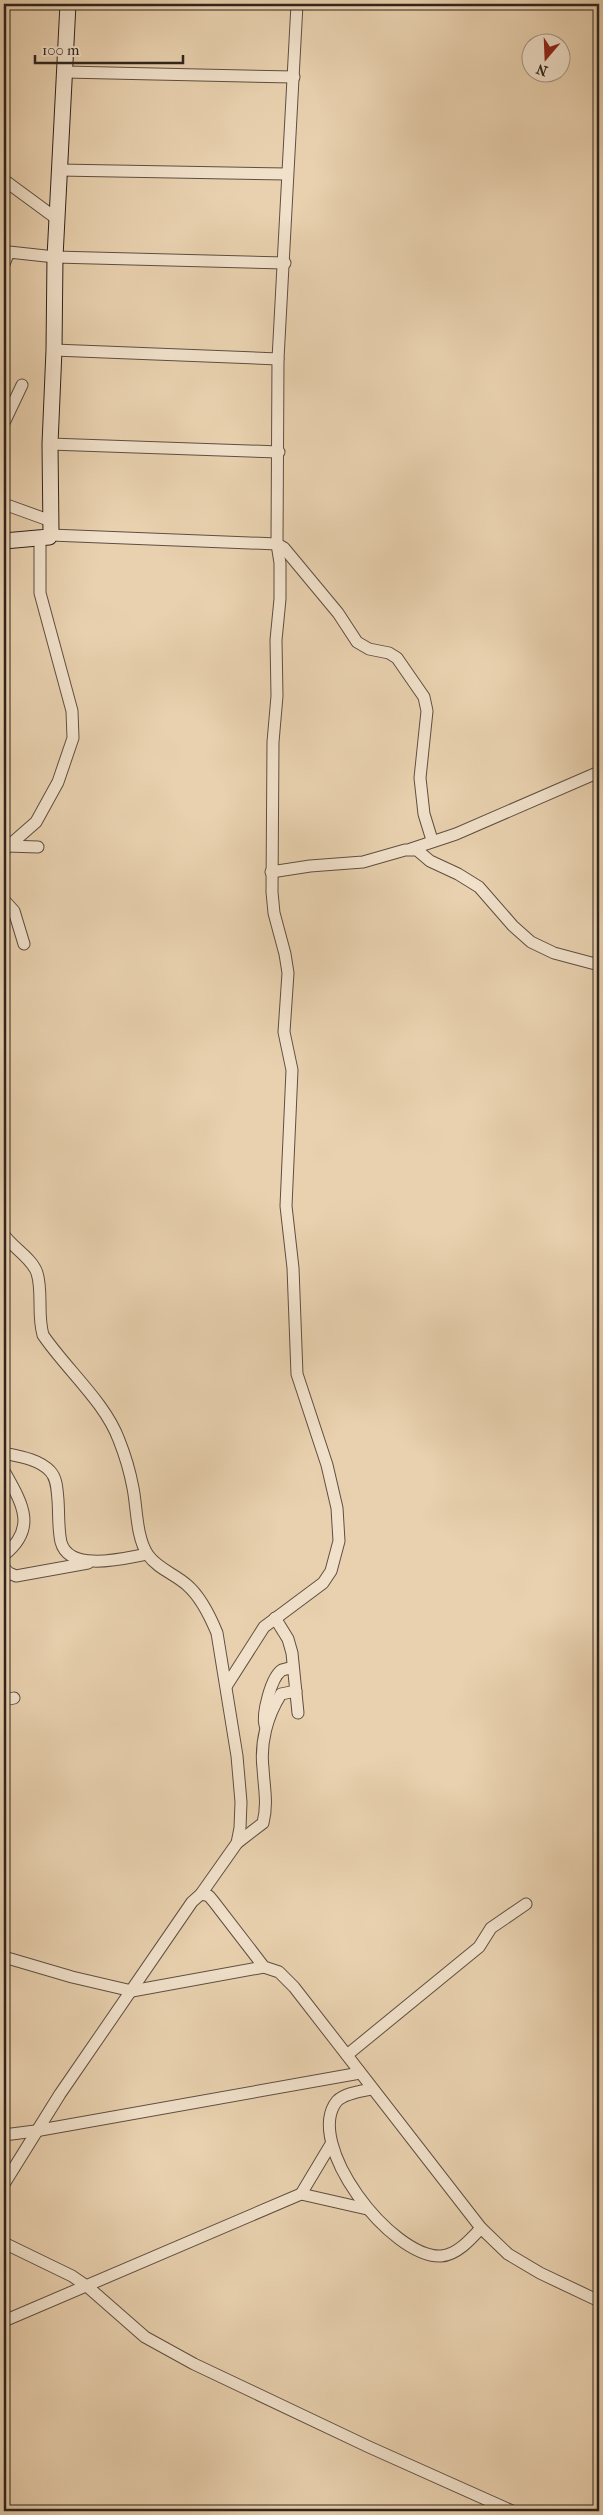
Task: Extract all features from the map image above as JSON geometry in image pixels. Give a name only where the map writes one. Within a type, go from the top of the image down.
[{"type":"street","points":[[5,848],[36,822],[58,782],[73,738],[72,711],[40,593],[47,531],[54,350],[55,257],[68,4]]},
{"type":"street","points":[[227,1685],[264,1627],[323,1583],[331,1571],[336,1555],[339,1526],[338,1508],[327,1466],[297,1374],[293,1268],[286,1206],[292,1070],[284,1032],[288,973],[274,912],[272,872],[276,640],[280,598],[280,563],[277,544],[279,452],[278,359],[285,263],[287,174],[297,4]]},
{"type":"street","points":[[65,72],[294,77]]},
{"type":"street","points":[[59,170],[287,174]]},
{"type":"street","points":[[4,180],[57,219]]},
{"type":"street","points":[[4,264],[6,252],[55,257],[285,263]]},
{"type":"street","points":[[54,350],[278,359]]},
{"type":"street","points":[[4,423],[22,385]]},
{"type":"street","points":[[50,444],[279,452]]},
{"type":"street","points":[[4,504],[47,531]]},
{"type":"street","points":[[4,541],[47,531],[277,544],[297,561],[338,612],[357,642],[369,649],[388,653],[397,658],[424,697],[427,711],[420,778],[424,814],[432,840]]},
{"type":"street","points":[[272,872],[310,866],[363,862],[411,849],[432,840],[456,834],[599,772]]},
{"type":"street","points":[[5,848],[38,847]]},
{"type":"street","points":[[411,849],[479,887],[513,926],[531,942],[554,953],[599,965]]},
{"type":"street","points":[[4,900],[14,911],[24,944]]},
{"type":"street","points":[[4,1235],[33,1265],[37,1273],[39,1322],[43,1335],[107,1418],[119,1439],[133,1486],[138,1520],[147,1554],[160,1568],[186,1584],[211,1618],[217,1633],[227,1685],[242,1802],[237,1843]]},
{"type":"street","points":[[4,1453],[30,1460],[50,1470],[56,1484],[61,1542],[64,1550],[72,1557],[95,1561]]},
{"type":"street","points":[[4,1471],[21,1504],[25,1524],[20,1541],[4,1555]]},
{"type":"street","points":[[4,1568],[16,1576],[95,1561],[147,1554]]},
{"type":"street","points":[[275,1618],[288,1639],[294,1668],[298,1713]]},
{"type":"street","points":[[266,1729],[264,1713],[276,1676],[282,1670],[294,1668]]},
{"type":"street","points":[[4,2184],[35,2131],[192,1902],[201,1894],[237,1843],[258,1827],[264,1816],[266,1797],[262,1756],[266,1729],[281,1694],[296,1690]]},
{"type":"street","points":[[201,1894],[209,1896],[264,1967]]},
{"type":"street","points":[[348,2055],[479,1947],[491,1928],[526,1904]]},
{"type":"street","points":[[4,1957],[72,1977],[132,1991],[264,1967],[279,1972],[294,1987],[348,2055],[372,2089],[481,2228],[508,2254],[540,2273],[599,2301]]},
{"type":"street","points":[[4,2135],[360,2072]]},
{"type":"street","points":[[372,2089],[353,2093],[338,2100],[330,2113],[331,2144],[353,2188],[367,2208],[397,2239],[426,2254],[442,2256],[452,2252],[467,2243],[481,2228]]},
{"type":"street","points":[[4,2321],[88,2287],[301,2194],[331,2144]]},
{"type":"street","points":[[301,2194],[367,2208]]},
{"type":"street","points":[[4,2243],[51,2264],[88,2287],[145,2337],[194,2364],[369,2447],[512,2511]]}]
